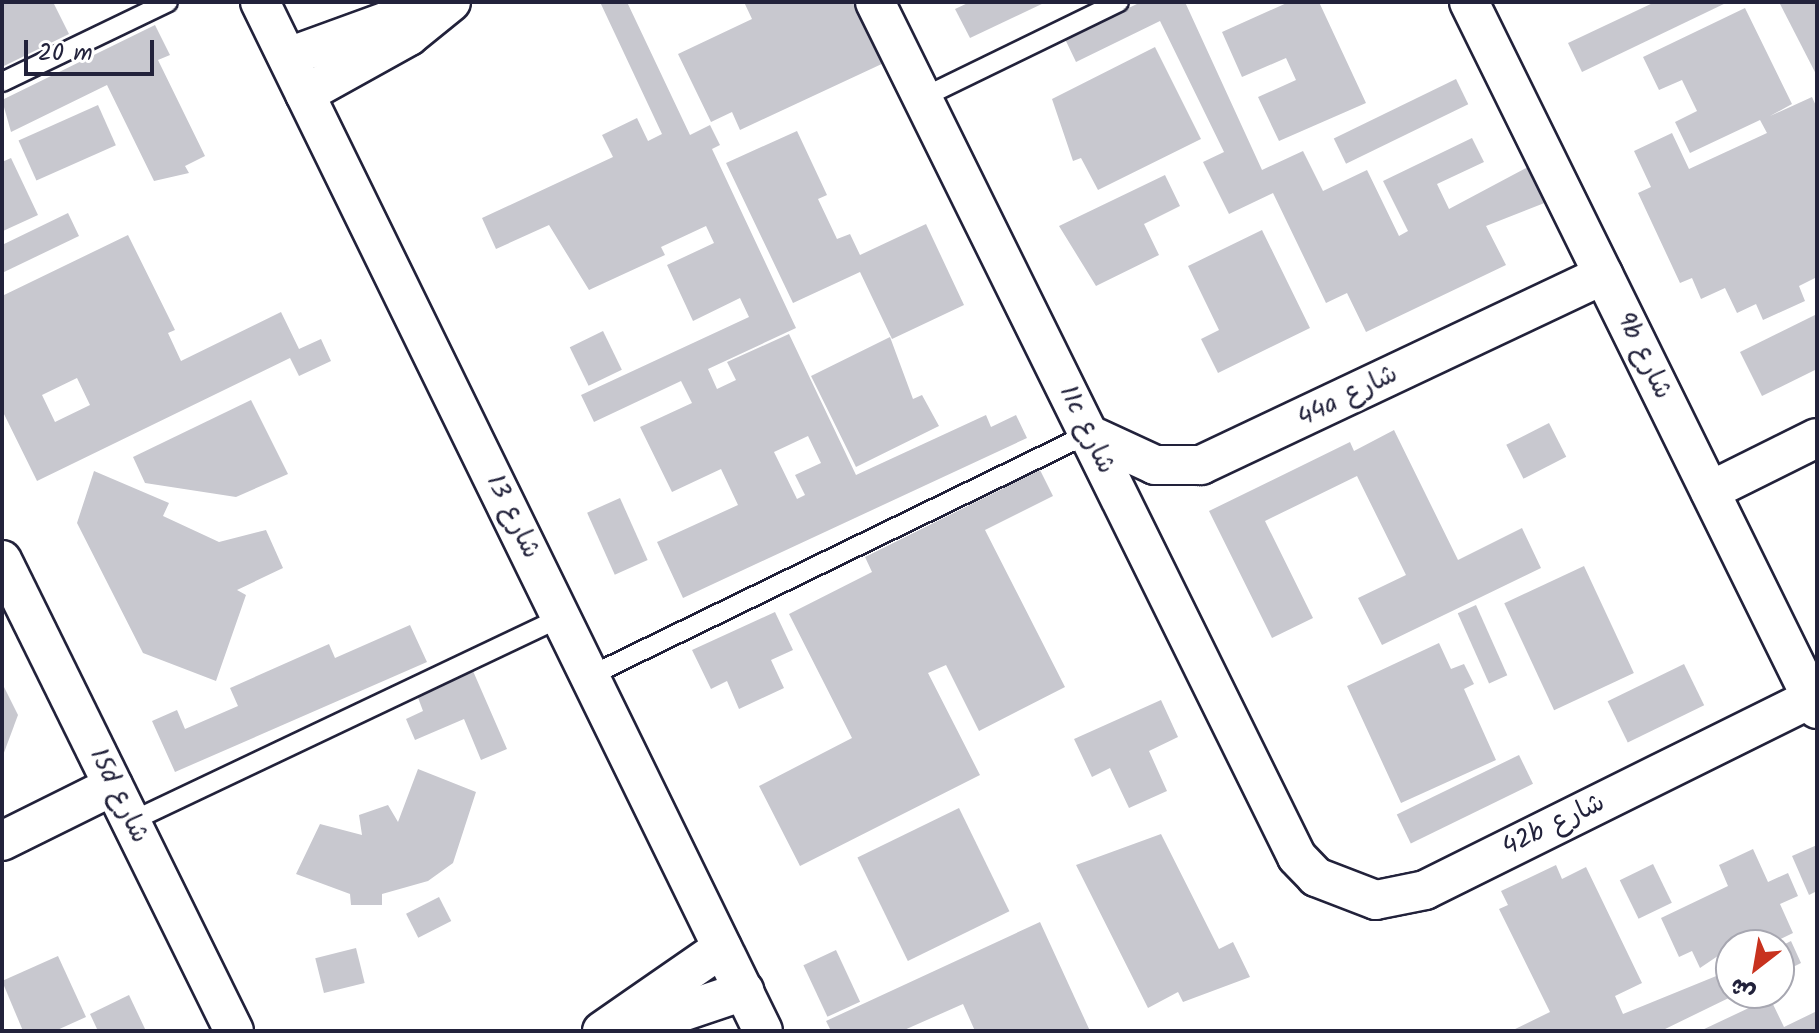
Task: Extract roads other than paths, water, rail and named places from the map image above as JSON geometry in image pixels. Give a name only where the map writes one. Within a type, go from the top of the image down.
[{"type":"street","name":"شارع 13","points":[[260,2],[763,1031]]},
{"type":"street","points":[[288,57],[444,2]]},
{"type":"street","points":[[305,94],[409,36],[451,2]]},
{"type":"street","name":"11c شارع","points":[[875,2],[1297,857]]},
{"type":"street","name":"9b شارع","points":[[1469,2],[1814,704]]},
{"type":"street","name":"44a شارع","points":[[1088,434],[1155,465],[1201,465],[1603,275]]},
{"type":"street","points":[[1710,491],[1817,438]]},
{"type":"street","name":"15d شارع","points":[[2,560],[234,1031]]},
{"type":"street","name":"42b شارع","points":[[1297,857],[1351,896],[1401,898],[1814,704]]},
{"type":"street","points":[[2,841],[113,786]]},
{"type":"street","points":[[602,1031],[722,948]]},
{"type":"street","points":[[625,1031],[744,991]]},
{"type":"lane","points":[[2,82],[168,2]]},
{"type":"lane","points":[[922,98],[1119,2]]},
{"type":"lane","points":[[590,676],[1088,434]]},
{"type":"lane","points":[[130,822],[561,617]]}]
